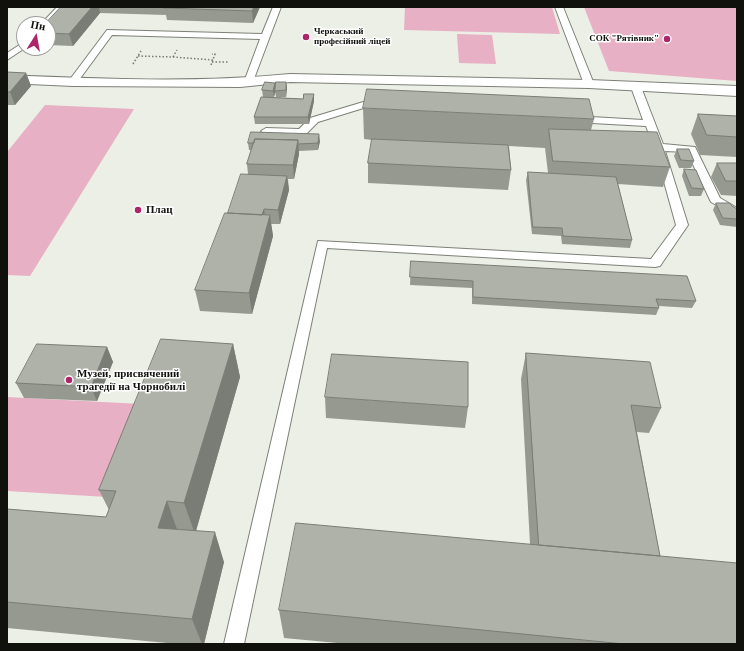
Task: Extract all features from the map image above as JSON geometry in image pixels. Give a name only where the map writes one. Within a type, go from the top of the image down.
[{"type":"street","points":[[7,79],[72,82],[249,82],[290,78],[381,79],[589,84],[737,91]]},
{"type":"lane","points":[[53,16],[62,7]]},
{"type":"lane","points":[[249,82],[277,7]]},
{"type":"lane","points":[[560,7],[589,84]]},
{"type":"lane","points":[[72,82],[110,32],[265,37]]},
{"type":"lane","points":[[7,57],[16,51]]},
{"type":"lane","points":[[266,131],[302,132],[314,120],[384,101],[381,79]]},
{"type":"lane","points":[[234,644],[322,244],[655,263],[682,225],[659,147],[636,87]]},
{"type":"lane","points":[[563,119],[649,122]]},
{"type":"lane","points":[[659,147],[691,149],[716,200],[737,213]]},
{"type":"path","points":[[130,32],[137,51],[148,52]]},
{"type":"path","points":[[133,64],[141,51]]},
{"type":"path","points":[[169,52],[176,52]]},
{"type":"path","points":[[207,54],[215,54],[210,67]]},
{"type":"path","points":[[173,57],[213,60]]},
{"type":"path","points":[[126,64],[140,64]]},
{"type":"shaded area","points":[[405,7],[552,7],[560,34],[404,30]]},
{"type":"shaded area","name":"СОК \"Рятівник\"","points":[[584,7],[737,7],[737,81],[609,71]]},
{"type":"shaded area","points":[[457,34],[492,35],[496,64],[459,63]]},
{"type":"shaded area","points":[[45,105],[134,109],[30,276],[7,275],[7,152]]},
{"type":"shaded area","points":[[7,397],[141,404],[107,497],[7,491]]},
{"type":"building","points":[[61,7],[92,7],[69,34],[56,33],[56,16],[53,16]]},
{"type":"building","points":[[254,7],[252,11],[164,8]]},
{"type":"building","points":[[7,72],[26,73],[10,92],[7,92]]},
{"type":"building","points":[[265,82],[275,83],[273,91],[262,90]]},
{"type":"building","points":[[276,82],[286,82],[286,90],[275,91]]},
{"type":"building","points":[[367,89],[589,99],[594,119],[363,108]]},
{"type":"building","points":[[304,94],[314,94],[308,117],[254,117],[261,97],[303,99]]},
{"type":"building","points":[[698,114],[737,116],[737,137],[707,135]]},
{"type":"building","points":[[549,129],[657,132],[670,167],[553,161]]},
{"type":"building","points":[[251,132],[319,134],[318,143],[298,144],[298,140],[255,139],[254,143],[248,143]]},
{"type":"building","points":[[255,139],[298,140],[293,165],[247,164]]},
{"type":"building","points":[[372,139],[508,145],[511,170],[368,163]]},
{"type":"building","points":[[677,149],[689,149],[694,161],[681,160]]},
{"type":"building","points":[[717,163],[737,163],[737,181],[726,181]]},
{"type":"building","points":[[684,169],[696,170],[704,189],[692,188]]},
{"type":"building","points":[[528,172],[616,177],[632,240],[563,236],[562,228],[533,227]]},
{"type":"building","points":[[241,174],[287,176],[278,210],[264,209],[262,215],[228,213]]},
{"type":"building","points":[[716,203],[730,203],[737,209],[737,219],[723,218]]},
{"type":"building","points":[[225,213],[270,215],[249,293],[195,290]]},
{"type":"building","points":[[411,261],[687,276],[696,301],[656,299],[659,308],[473,297],[473,281],[410,277]]},
{"type":"building","points":[[161,339],[233,344],[184,503],[167,501],[158,528],[215,532],[192,619],[7,602],[7,509],[106,517],[116,491],[99,490]]},
{"type":"building","points":[[37,344],[107,347],[91,387],[16,383]]},
{"type":"building","points":[[526,353],[650,362],[661,408],[631,405],[660,556],[539,545]]},
{"type":"building","points":[[332,354],[468,362],[468,407],[325,397]]},
{"type":"building","points":[[296,523],[737,563],[737,644],[624,644],[279,610]]},
{"type":"place","name":"Черкаський професійний ліцей","points":[[306,37]]},
{"type":"place","name":"СОК \"Рятівник\"","points":[[667,39]]},
{"type":"place","name":"Плац","points":[[138,210]]},
{"type":"place","name":"Музей, присвячений трагедії на Чорнобилі","points":[[69,380]]}]
